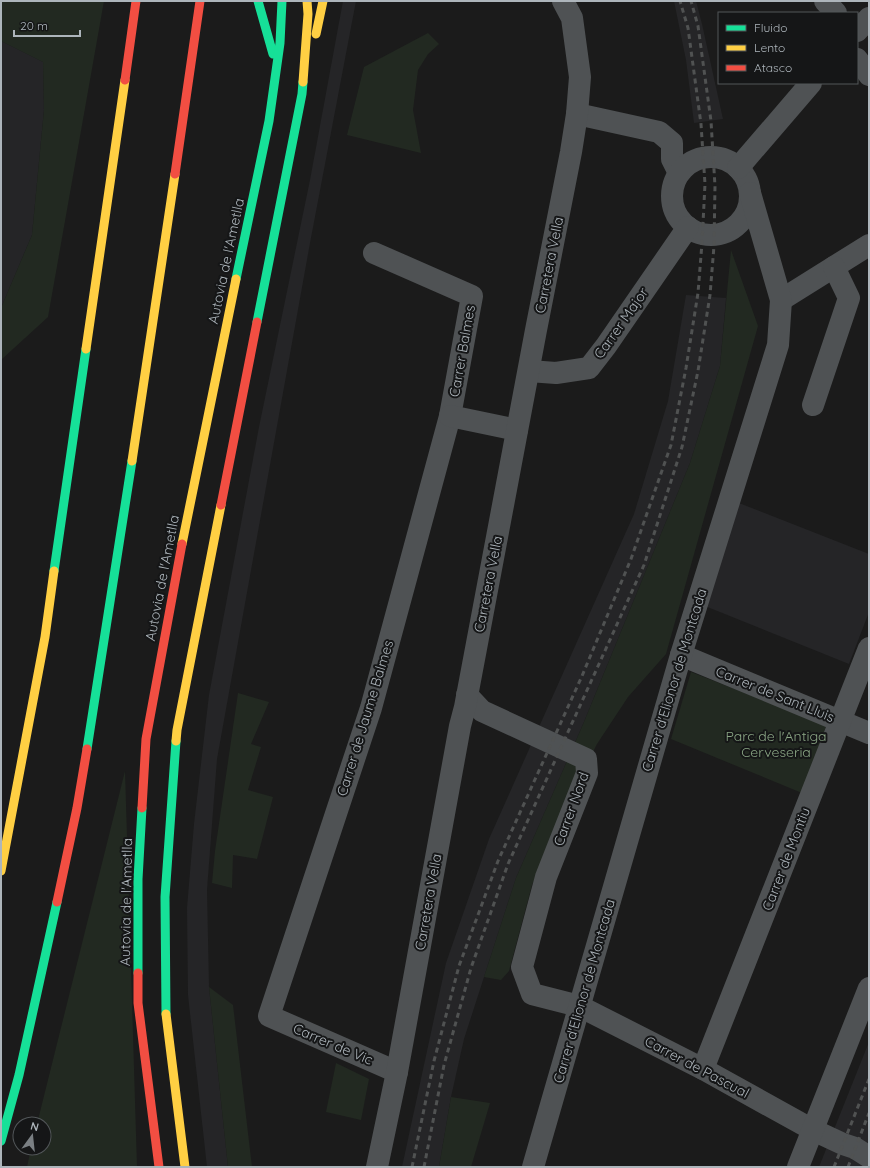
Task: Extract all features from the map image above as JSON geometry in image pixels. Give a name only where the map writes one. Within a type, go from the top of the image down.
[{"type":"highway","points":[[1,871],[45,637],[136,1]]},
{"type":"highway","points":[[1,1141],[19,1075],[77,808],[103,651],[154,317],[200,1]]},
{"type":"highway","points":[[258,1],[277,68]]},
{"type":"highway","name":"Autovia de l'Ametlla","points":[[159,1167],[138,1003],[138,879],[146,739],[188,517],[269,121],[280,43],[282,1]]},
{"type":"highway","points":[[302,94],[308,14],[307,1]]},
{"type":"highway","points":[[185,1167],[165,1005],[166,897],[177,730],[302,94],[323,1]]},
{"type":"street","name":"Carretera Vella","points":[[377,1167],[397,1072],[460,726],[577,114],[580,77],[572,18],[564,1]]},
{"type":"street","points":[[825,1],[835,12]]},
{"type":"street","points":[[858,30],[869,18]]},
{"type":"street","points":[[858,60],[869,75]]},
{"type":"street","points":[[738,168],[810,84]]},
{"type":"street","points":[[577,114],[659,132],[672,143],[672,159],[679,173]]},
{"type":"street","points":[[708,157],[729,161],[738,168],[746,180],[750,193],[748,206],[743,217],[735,226],[724,232],[711,235],[699,233],[688,227],[679,219],[674,208],[672,196],[673,184],[679,173],[688,164],[697,159],[708,157]]},
{"type":"street","name":"Carrer d'Elionor de Montcada","points":[[533,1167],[681,656],[778,345],[781,300],[750,193]]},
{"type":"street","name":"Carrer Major","points":[[529,371],[556,373],[589,368],[606,346],[688,227]]},
{"type":"street","points":[[781,300],[869,245]]},
{"type":"street","name":"Carrer Balmes","points":[[374,253],[472,296],[450,416]]},
{"type":"street","points":[[813,405],[849,298],[834,267]]},
{"type":"street","points":[[450,416],[517,430]]},
{"type":"street","name":"Carrer de Jaume Balmes","points":[[269,1016],[371,708],[450,416]]},
{"type":"street","name":"Carrer de Montiu","points":[[703,1069],[869,648]]},
{"type":"street","name":"Carrer de Sant Lluis","points":[[681,656],[869,733]]},
{"type":"street","name":"Carrer Nord","points":[[467,695],[482,711],[586,760],[588,773],[546,877],[522,967]]},
{"type":"street","name":"Carrer de Pascual","points":[[522,967],[532,994],[579,1006],[703,1069],[813,1130],[855,1148],[869,1157]]},
{"type":"street","points":[[798,1167],[869,988]]},
{"type":"street","name":"Carrer de Vic","points":[[269,1016],[397,1072]]},
{"type":"shaded area","points":[[343,1],[356,1],[310,243],[217,759],[207,890],[209,987],[228,1167],[207,1167],[188,995],[187,908],[194,824],[209,695],[259,427],[310,180]]},
{"type":"shaded area","points":[[674,1],[696,1],[723,119],[694,123],[686,60]]},
{"type":"shaded area","points":[[1,41],[43,62],[44,110],[32,235],[1,308]]},
{"type":"shaded area","points":[[686,295],[726,298],[720,366],[690,463],[584,722],[516,878],[464,1039],[451,1097],[439,1167],[402,1167],[446,963],[489,839],[634,514],[668,401]]},
{"type":"shaded area","points":[[739,503],[869,554],[869,612],[849,664],[705,606]]},
{"type":"shaded area","points":[[869,1042],[869,1151],[863,1167],[819,1167]]},
{"type":"green space","points":[[1,1],[104,1],[48,317],[2,359],[1,362],[1,308],[32,235],[44,110],[43,62],[1,41]]},
{"type":"green space","points":[[428,33],[439,44],[428,54],[418,70],[413,110],[421,153],[347,135],[364,67]]},
{"type":"green space","points":[[731,250],[758,326],[666,654],[628,697],[597,744],[571,795],[532,885],[509,971],[501,980],[484,977],[516,878],[584,722],[690,463],[720,366]]},
{"type":"green space","name":"Parc de l'Antiga Cerveseria","points":[[691,672],[829,726],[802,793],[671,739]]},
{"type":"green space","points":[[238,693],[269,702],[251,744],[261,747],[248,790],[273,797],[257,859],[233,855],[232,888],[212,883],[215,851]]},
{"type":"green space","points":[[125,771],[137,1167],[27,1167],[29,1156],[52,1156],[52,1116],[39,1116]]},
{"type":"green space","points":[[209,987],[233,1005],[252,1167],[228,1167]]},
{"type":"green space","points":[[336,1063],[369,1079],[361,1120],[326,1112]]},
{"type":"green space","points":[[451,1097],[490,1103],[471,1167],[439,1167]]},
{"type":"railway","points":[[412,1167],[434,1061],[459,966],[498,861],[582,676],[631,559],[671,445],[686,368],[698,293],[705,184],[701,124],[688,28],[680,1]]},
{"type":"railway","points":[[424,1167],[444,1065],[471,968],[508,864],[644,565],[682,447],[698,371],[710,295],[714,246],[715,186],[711,121],[698,26],[691,1]]},
{"type":"railway","points":[[834,1167],[869,1079]]},
{"type":"railway","points":[[848,1167],[869,1113]]},
{"type":"traffic: fast","points":[[258,1],[273,54]]},
{"type":"traffic: fast","points":[[236,279],[269,121],[280,43],[282,1]]},
{"type":"traffic: fast","points":[[257,322],[302,94],[303,82]]},
{"type":"traffic: fast","points":[[54,571],[86,349]]},
{"type":"traffic: fast","points":[[87,749],[132,461]]},
{"type":"traffic: fast","points":[[166,1014],[165,897],[176,741]]},
{"type":"traffic: fast","points":[[138,973],[138,879],[142,808]]},
{"type":"traffic: fast","points":[[1,1141],[19,1075],[57,902]]},
{"type":"traffic: slow","points":[[303,82],[308,14],[307,1]]},
{"type":"traffic: slow","points":[[316,34],[323,1]]},
{"type":"traffic: slow","points":[[86,349],[125,80]]},
{"type":"traffic: slow","points":[[132,461],[175,174]]},
{"type":"traffic: slow","points":[[182,544],[236,279]]},
{"type":"traffic: slow","points":[[176,741],[221,505]]},
{"type":"traffic: slow","points":[[1,871],[45,637],[54,571]]},
{"type":"traffic: slow","points":[[166,1014],[185,1167]]},
{"type":"traffic: jam","points":[[125,80],[136,1]]},
{"type":"traffic: jam","points":[[175,174],[200,1]]},
{"type":"traffic: jam","points":[[221,505],[257,322]]},
{"type":"traffic: jam","points":[[142,808],[146,739],[182,544]]},
{"type":"traffic: jam","points":[[57,902],[77,808],[87,749]]},
{"type":"traffic: jam","points":[[138,973],[138,1003],[159,1167]]}]
